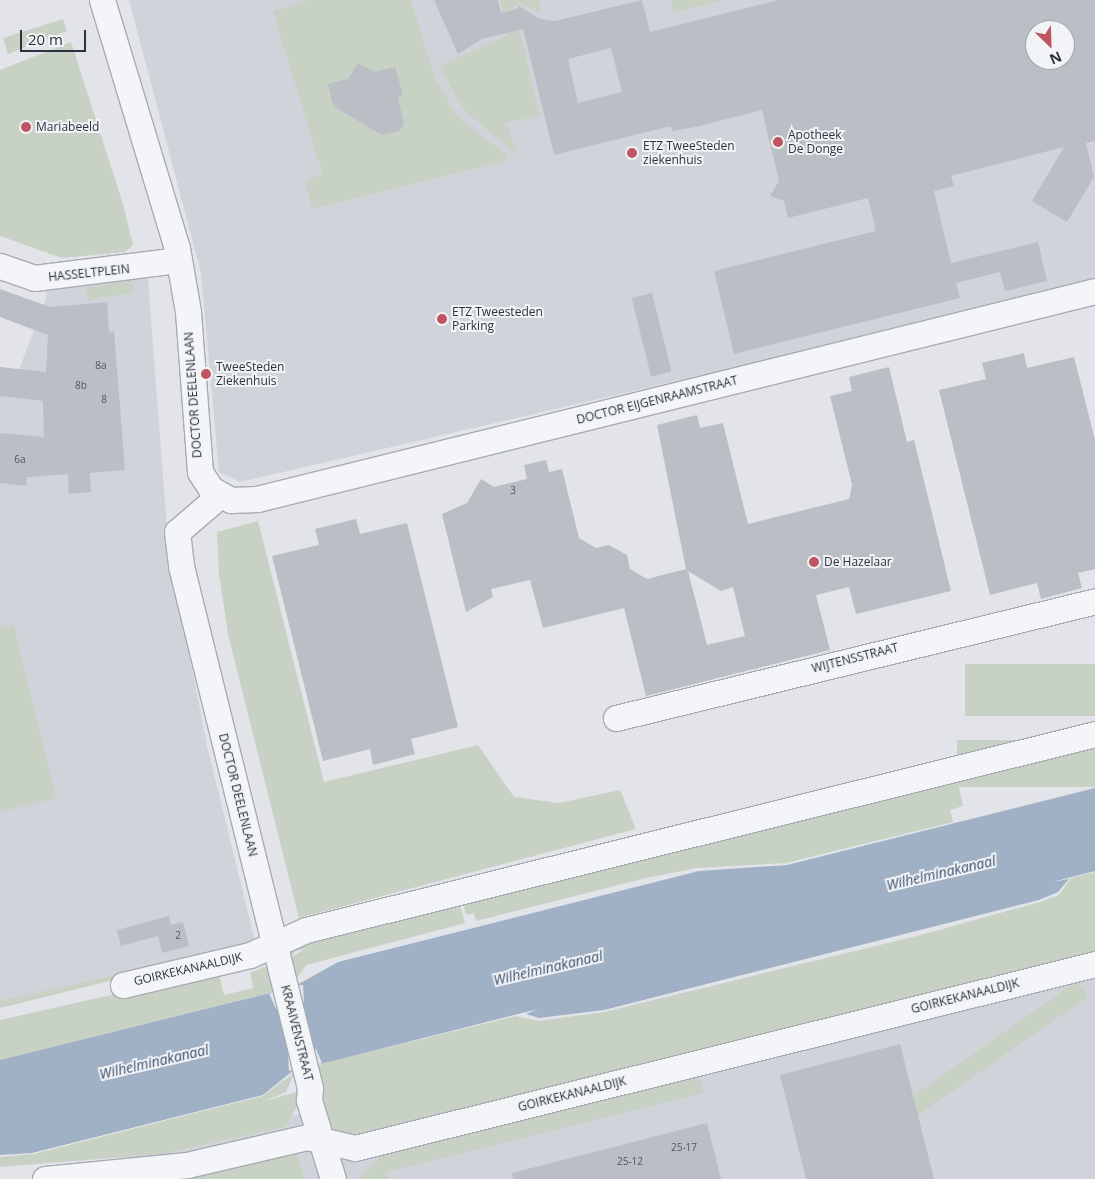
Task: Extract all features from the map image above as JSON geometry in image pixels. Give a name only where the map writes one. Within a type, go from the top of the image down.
[{"type":"street","name":"DOCTOR DEELENLAAN","points":[[102,0],[179,260],[192,359],[195,451],[202,477],[219,496],[177,532],[181,566],[274,943]]},
{"type":"street","name":"HASSELTPLEIN","points":[[0,266],[34,278],[179,260]]},
{"type":"street","name":"DOCTOR EIJGENRAAMSTRAAT","points":[[219,496],[257,499],[1095,291]]},
{"type":"street","name":"WIJTENSSTRAAT","points":[[616,718],[1095,600]]},
{"type":"street","name":"GOIRKEKANAALDIJK","points":[[123,985],[250,955],[274,943],[342,921],[1095,734]]},
{"type":"street","name":"KRAAIVENSTRAAT","points":[[274,943],[302,1053],[309,1100],[324,1142],[333,1179]]},
{"type":"street","name":"GOIRKEKANAALDIJK","points":[[45,1179],[187,1165],[307,1138],[355,1148],[1095,964]]},
{"type":"shaded area","name":"ETZ TweeSteden ziekenhuis","points":[[129,0],[1095,0],[1095,284],[240,482],[219,472],[201,273]]},
{"type":"shaded area","points":[[147,267],[168,541],[207,746],[256,945],[0,1004],[0,388],[11,391],[47,295],[36,279]]},
{"type":"shaded area","points":[[1095,914],[1095,1179],[38,1179]]},
{"type":"green space","points":[[308,0],[411,0],[434,76],[456,115],[506,155],[507,161],[312,209],[305,180],[322,173],[273,11]]},
{"type":"green space","points":[[500,0],[541,0],[539,13],[521,3],[514,6],[540,115],[506,123],[518,156],[464,110],[439,66],[508,35]]},
{"type":"green space","points":[[671,0],[723,0],[673,13]]},
{"type":"green space","points":[[63,19],[67,31],[8,54],[3,38]]},
{"type":"green space","points":[[71,42],[123,204],[133,245],[125,252],[62,258],[0,236],[0,70]]},
{"type":"green space","points":[[132,280],[134,293],[88,300],[86,287]]},
{"type":"green space","points":[[258,521],[324,782],[478,745],[514,797],[559,803],[620,790],[636,829],[299,918],[228,634],[219,574],[217,532]]},
{"type":"green space","points":[[14,625],[56,798],[0,812],[0,628]]},
{"type":"green space","points":[[965,664],[1095,664],[1095,716],[965,716]]},
{"type":"green space","points":[[957,740],[1095,740],[1095,787],[957,787]]},
{"type":"green space","points":[[956,774],[963,806],[950,810],[953,822],[786,863],[697,868],[646,878],[476,921],[474,913],[466,915],[462,898]]},
{"type":"green space","points":[[1095,872],[1095,952],[354,1136],[336,1131],[328,1121],[317,1066],[328,1062],[516,1016],[539,1021],[604,1012],[921,935],[1040,902],[1059,895],[1071,878]]},
{"type":"green space","points":[[458,898],[465,923],[306,965],[296,980],[292,957],[305,949],[295,951],[290,959],[288,950],[309,945],[307,936]]},
{"type":"green space","points":[[269,966],[274,992],[0,1060],[0,1020],[218,971],[224,995],[253,988],[250,973]]},
{"type":"green space","points":[[120,974],[122,978],[0,1008],[0,1001]]},
{"type":"green space","points":[[1077,981],[1088,997],[841,1169],[830,1154]]},
{"type":"green space","points":[[295,1072],[286,1092],[264,1101],[297,1092],[300,1102],[285,1127],[161,1154],[0,1167],[0,1157],[34,1154],[263,1096]]},
{"type":"green space","points":[[693,1076],[701,1082],[704,1093],[386,1172],[387,1179],[358,1179],[383,1154]]},
{"type":"green space","points":[[296,1150],[305,1179],[148,1179]]},
{"type":"water","name":"Wilhelminakanaal","points":[[1095,788],[1095,871],[1052,882],[1069,879],[1058,892],[1039,900],[604,1010],[539,1018],[526,1014],[538,1009],[317,1065],[322,1063],[316,1049],[288,1055],[289,1071],[294,1070],[263,1095],[32,1153],[0,1155],[0,1060],[269,993],[276,1009],[304,1002],[303,985],[297,985],[338,962],[699,871],[787,865]]},
{"type":"building","name":"ETZ TweeSteden ziekenhuis","points":[[434,0],[498,0],[501,13],[518,9],[517,5],[540,19],[555,21],[642,0],[650,32],[779,0],[1095,0],[1095,141],[1086,143],[1094,177],[1067,222],[1032,201],[1064,147],[951,176],[954,186],[934,191],[951,263],[1038,242],[1047,281],[1005,291],[1000,272],[956,283],[960,298],[734,354],[714,271],[876,231],[868,198],[788,218],[784,201],[770,196],[779,181],[762,110],[696,127],[672,131],[671,126],[554,155],[523,29],[482,39],[458,54]],"holes":[[[611,48],[622,92],[578,103],[568,59]]]},
{"type":"building","points":[[358,63],[374,72],[395,67],[403,95],[398,97],[404,124],[399,131],[382,135],[333,106],[328,84],[348,79]]},
{"type":"building","points":[[0,289],[50,307],[107,302],[109,332],[114,331],[125,470],[90,473],[91,492],[69,494],[68,474],[27,477],[26,486],[0,483],[0,433],[44,437],[43,401],[0,396],[0,367],[46,372],[48,335],[0,317]]},
{"type":"building","points":[[652,293],[672,372],[651,377],[632,298]]},
{"type":"building","points":[[1024,353],[1027,368],[1074,357],[1095,440],[1095,569],[1078,573],[1082,588],[1041,599],[1037,583],[990,595],[939,390],[986,379],[982,363]]},
{"type":"building","points":[[889,367],[907,442],[914,440],[951,591],[856,614],[849,587],[816,595],[830,650],[646,696],[624,608],[543,628],[530,580],[491,589],[493,597],[466,612],[442,514],[467,503],[481,479],[494,487],[527,479],[524,465],[546,460],[549,472],[562,469],[579,538],[596,548],[609,545],[627,555],[630,569],[647,579],[686,569],[657,425],[697,415],[700,428],[723,423],[748,524],[849,499],[852,485],[830,396],[852,391],[849,377]],"holes":[[[688,571],[721,591],[733,587],[745,636],[707,645]]]},
{"type":"building","points":[[356,519],[360,534],[407,523],[458,727],[411,739],[415,754],[373,765],[370,749],[323,761],[272,556],[319,545],[315,529]]},
{"type":"building","points":[[169,916],[171,925],[183,922],[189,946],[162,953],[158,936],[121,946],[117,930]]},
{"type":"building","points":[[900,1044],[934,1179],[806,1179],[780,1075]]},
{"type":"building","points":[[707,1123],[721,1179],[513,1179],[512,1173]]},
{"type":"place","name":"Mariabeeld","points":[[26,127]]},
{"type":"place","name":"Apotheek De Donge","points":[[778,142]]},
{"type":"place","name":"ETZ TweeSteden ziekenhuis","points":[[632,153]]},
{"type":"place","name":"ETZ Tweesteden Parking","points":[[442,319]]},
{"type":"place","name":"TweeSteden Ziekenhuis","points":[[206,374]]},
{"type":"place","name":"De Hazelaar","points":[[814,562]]}]
